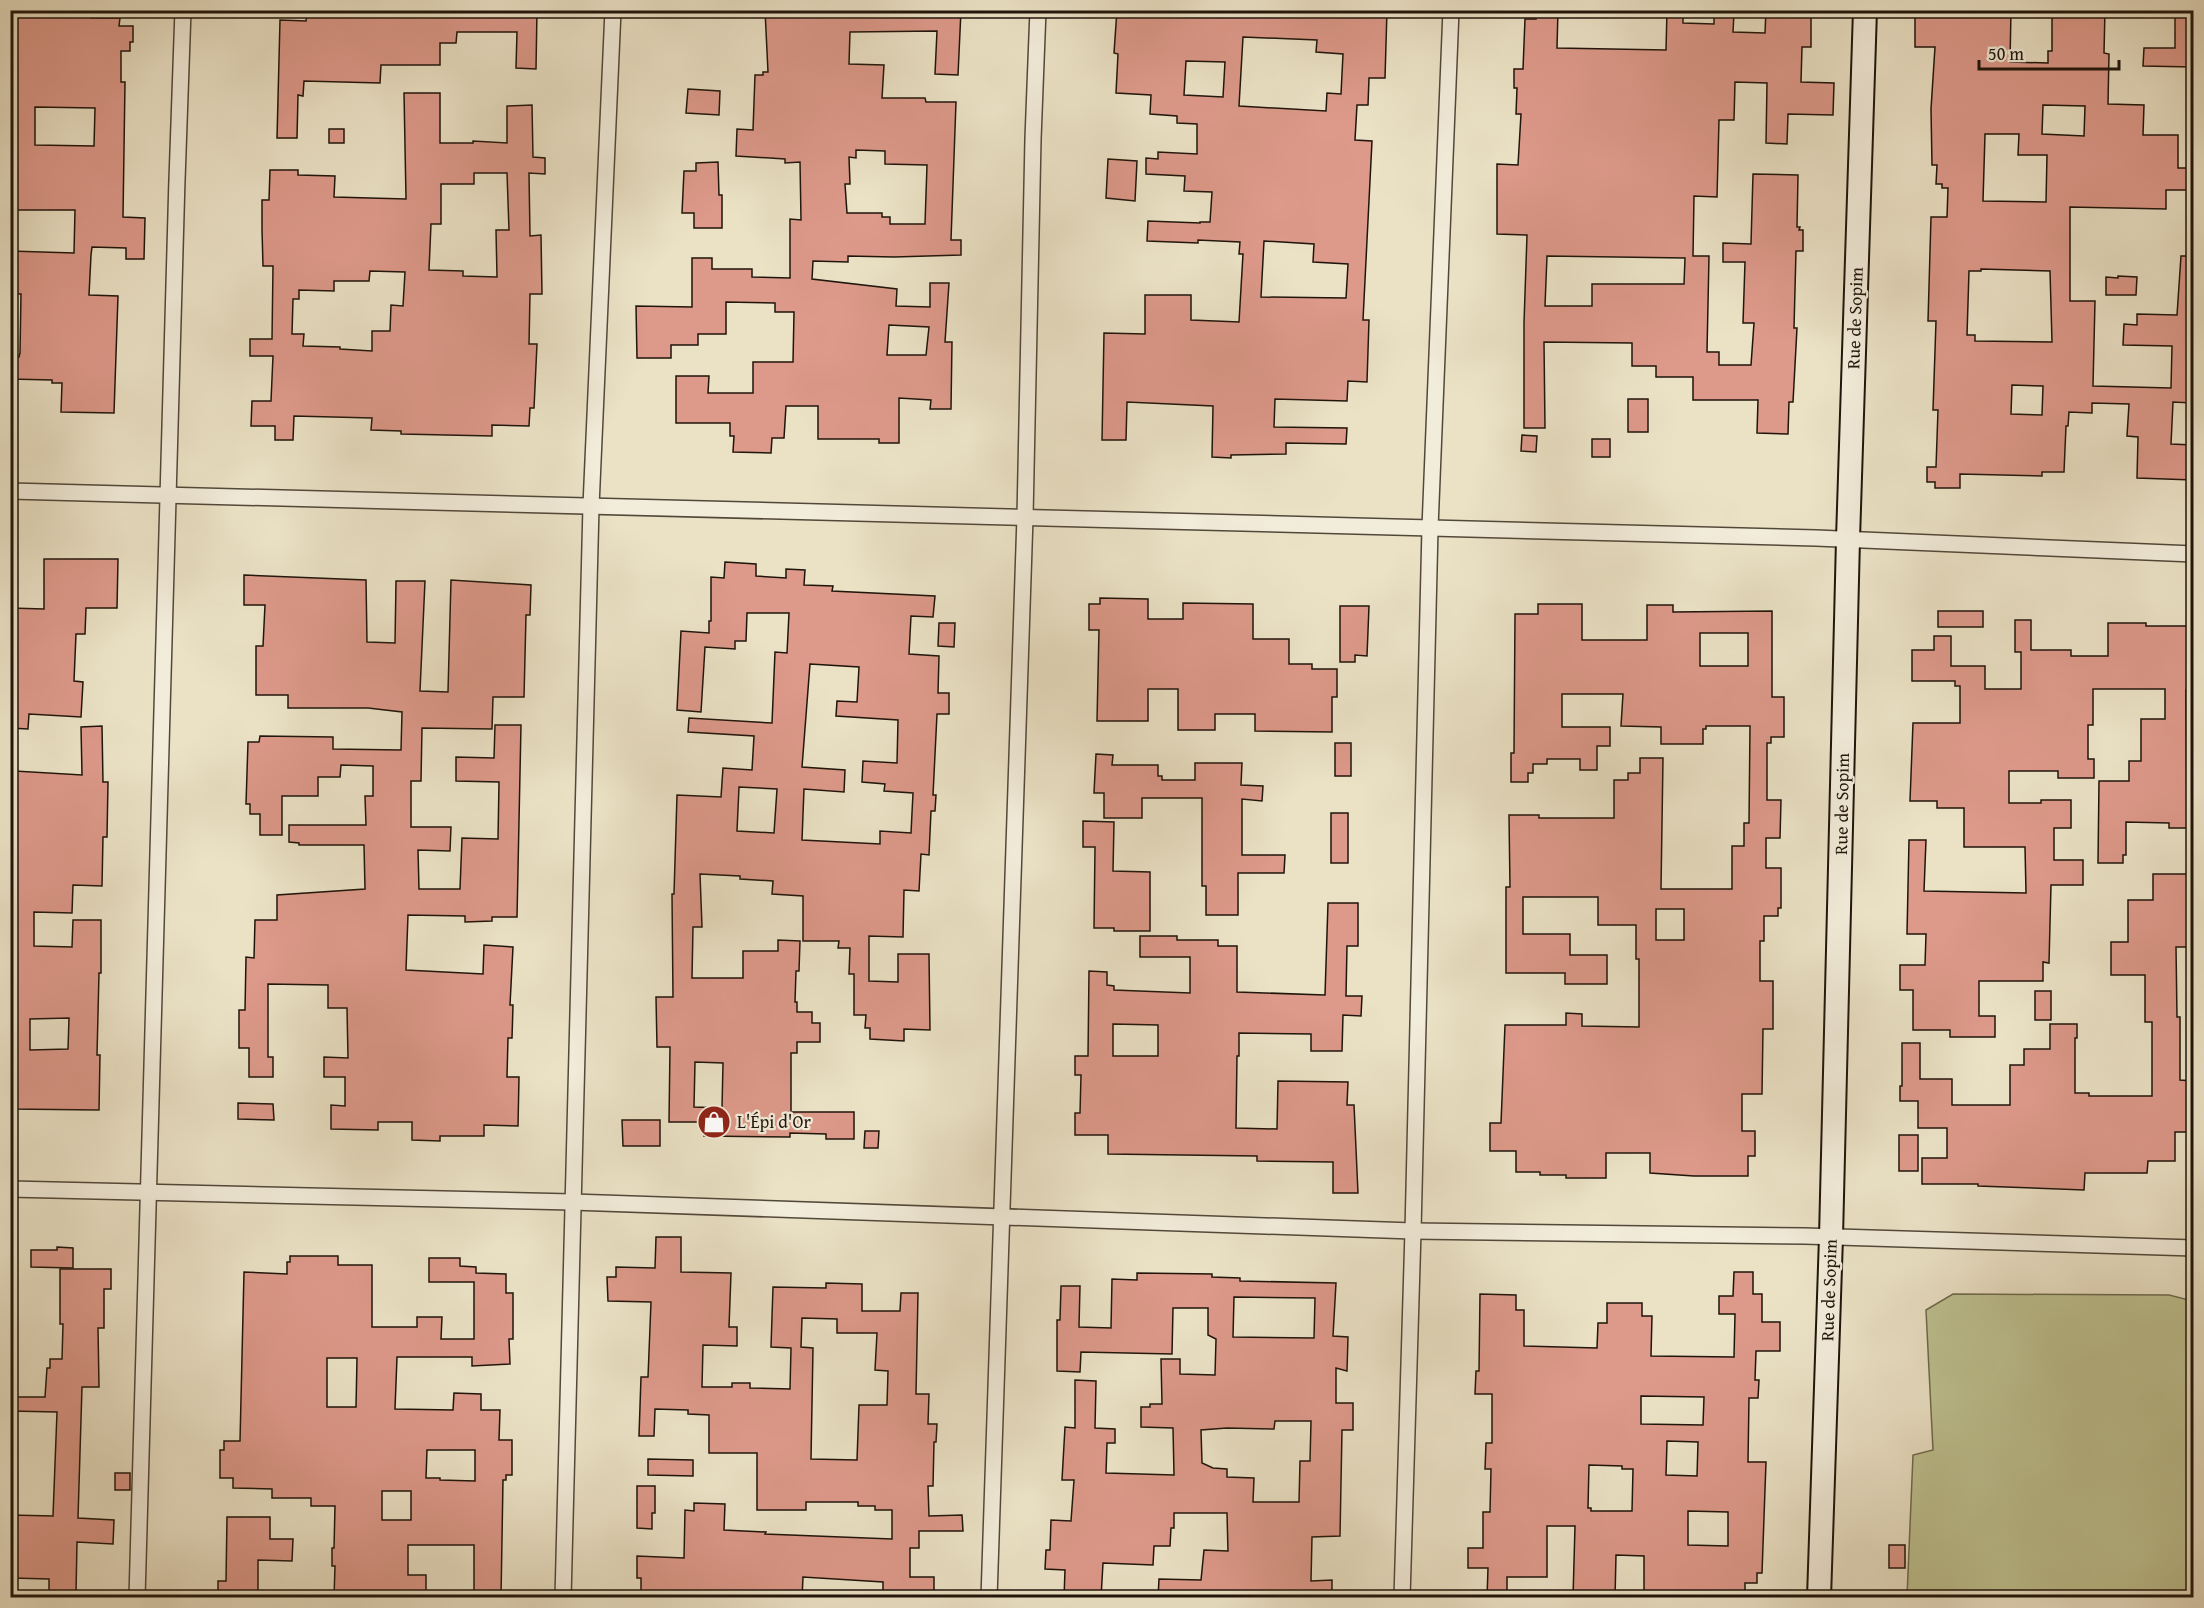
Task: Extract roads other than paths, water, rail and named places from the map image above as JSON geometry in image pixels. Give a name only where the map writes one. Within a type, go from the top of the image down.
[{"type":"street","points":[[137,1598],[145,1191],[165,495],[183,10]]},
{"type":"street","points":[[563,1598],[591,506],[614,10]]},
{"type":"street","points":[[989,1598],[1026,517],[1038,10]]},
{"type":"street","points":[[1401,1598],[1413,1231],[1430,528],[1451,10]]},
{"type":"street","name":"Rue de Sopim","points":[[1819,1598],[1865,10]]},
{"type":"street","points":[[10,490],[1848,539],[2193,554]]},
{"type":"street","points":[[10,1189],[572,1202],[1413,1231],[1831,1237],[2193,1248]]},
{"type":"place","name":"L'Épi d'Or","points":[[714,1122]]}]
